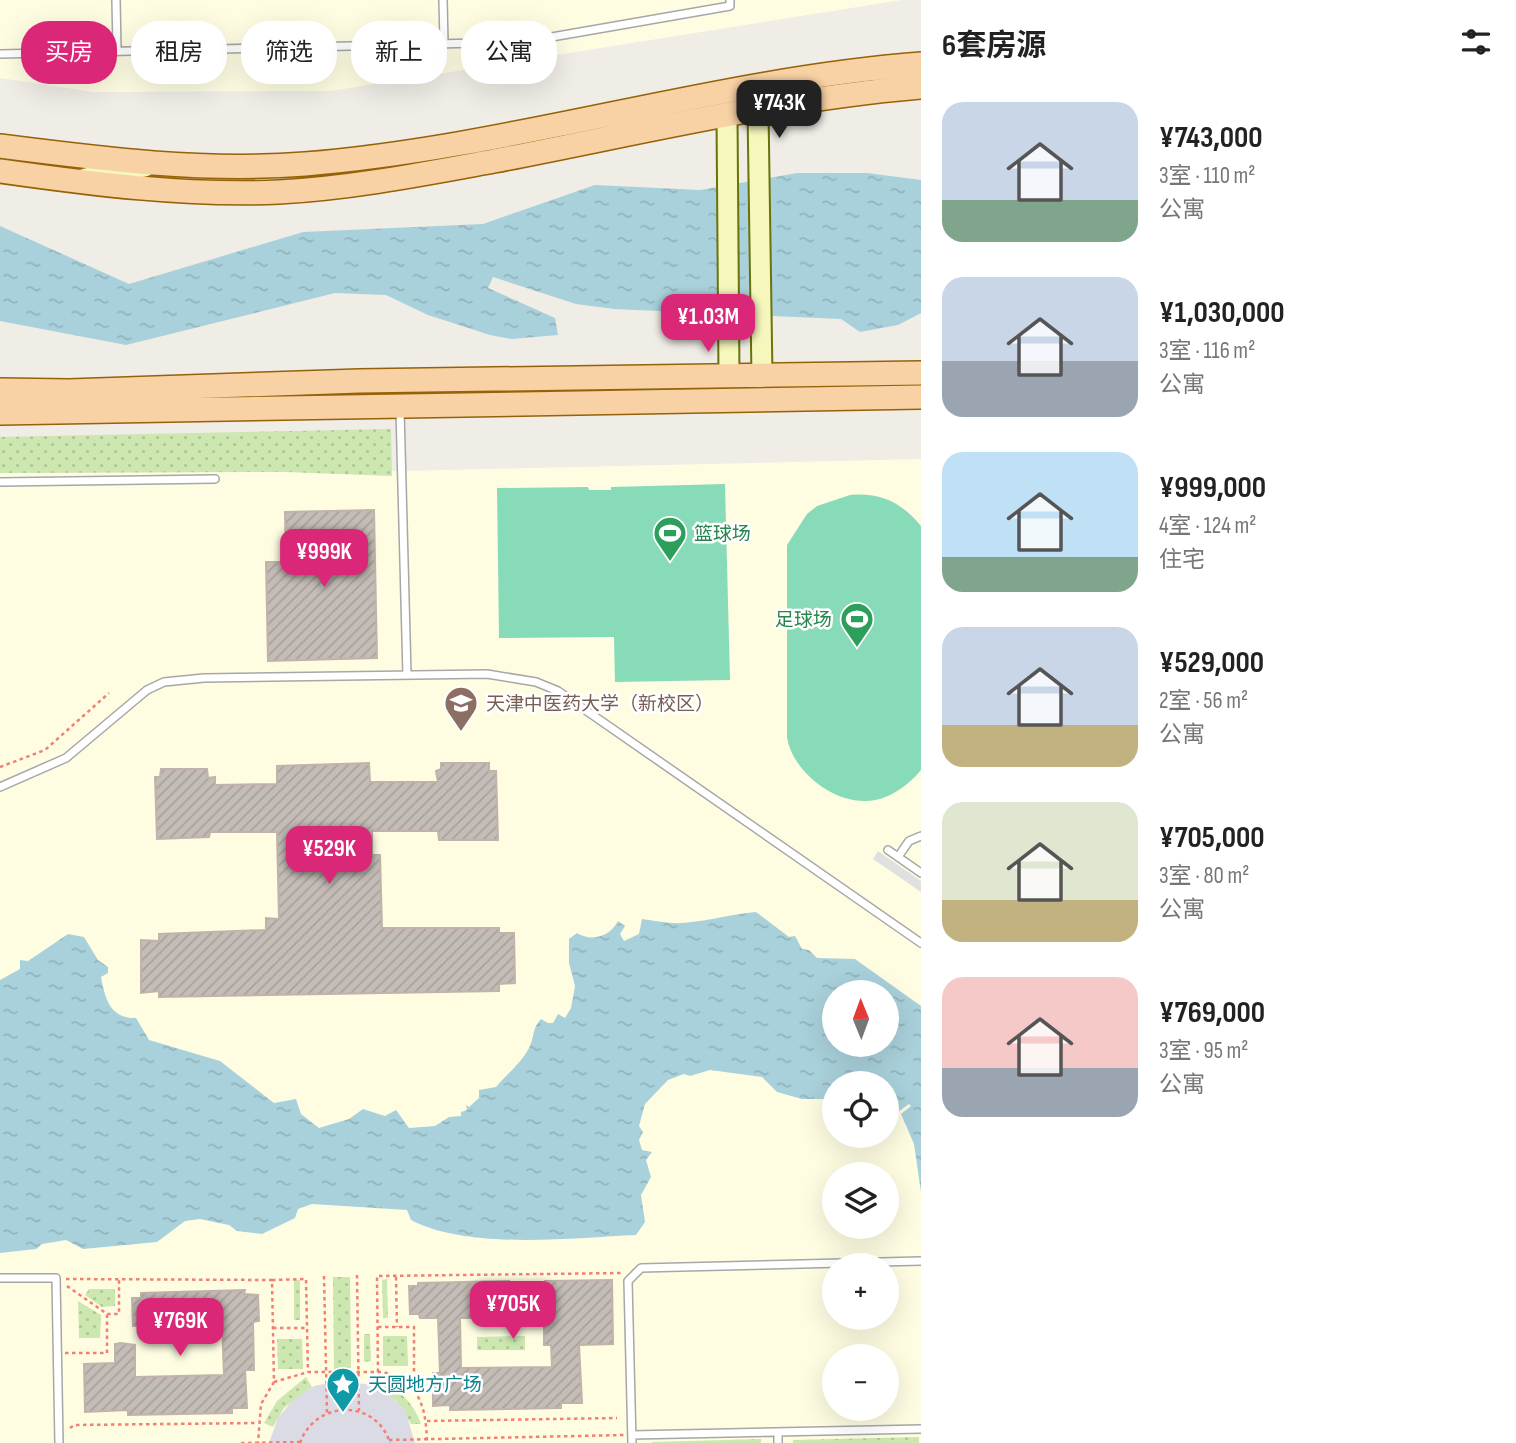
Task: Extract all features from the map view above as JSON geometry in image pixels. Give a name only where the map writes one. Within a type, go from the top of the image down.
[{"type":"main road","points":[[0,146],[164,164],[233,168],[306,164],[409,152],[709,93],[921,64]]},
{"type":"main road","points":[[0,171],[181,191],[254,192],[325,188],[413,177],[727,116],[921,86]]},
{"type":"main road","points":[[758,111],[762,377]]},
{"type":"main road","points":[[727,116],[729,376]]},
{"type":"main road","points":[[73,181],[164,164]]},
{"type":"main road","points":[[0,390],[69,391],[359,381],[921,373]]},
{"type":"main road","points":[[69,391],[269,408]]},
{"type":"main road","points":[[0,413],[921,397]]},
{"type":"lane","points":[[116,0],[116,21]]},
{"type":"lane","points":[[443,0],[443,21]]},
{"type":"lane","points":[[447,43],[477,45],[523,42],[730,6],[730,0]]},
{"type":"lane","points":[[117,49],[351,45]]},
{"type":"lane","points":[[0,54],[21,53]]},
{"type":"lane","points":[[400,405],[407,675]]},
{"type":"lane","points":[[0,482],[215,479]]},
{"type":"lane","points":[[0,787],[66,758],[128,703],[164,682],[204,678],[487,674],[536,682],[558,691],[921,943]]},
{"type":"lane","points":[[898,857],[909,841],[921,836]]},
{"type":"lane","points":[[888,850],[921,873]]},
{"type":"lane","points":[[921,1261],[652,1266],[634,1273],[628,1281],[632,1439],[921,1429]]},
{"type":"lane","points":[[0,1279],[56,1278],[59,1443]]},
{"type":"lane","points":[[778,1432],[778,1443]]},
{"type":"path","points":[[0,767],[46,750],[109,693]]},
{"type":"path","points":[[378,1372],[377,1276],[634,1273]]},
{"type":"path","points":[[357,1275],[359,1411]]},
{"type":"path","points":[[324,1276],[327,1413]]},
{"type":"path","points":[[396,1276],[397,1327]]},
{"type":"path","points":[[56,1278],[306,1279],[308,1372]]},
{"type":"path","points":[[56,1278],[107,1314],[119,1314],[119,1280]]},
{"type":"path","points":[[258,1443],[261,1404],[274,1382],[272,1280]]},
{"type":"path","points":[[57,1353],[107,1353],[107,1314]]},
{"type":"path","points":[[377,1327],[414,1326],[414,1392]]},
{"type":"path","points":[[273,1328],[307,1328]]},
{"type":"path","points":[[274,1382],[308,1372],[378,1372],[394,1375],[423,1403],[427,1441]]},
{"type":"path","points":[[241,1443],[300,1443],[307,1428],[327,1413],[344,1409],[359,1411],[375,1419],[389,1442],[632,1439]]},
{"type":"path","points":[[427,1421],[617,1418]]},
{"type":"path","points":[[59,1430],[74,1424],[258,1423]]},
{"type":"shaded area","points":[[0,0],[902,0],[557,55],[557,21],[461,21],[461,70],[447,73],[447,21],[351,21],[351,84],[375,84],[331,91],[93,92],[40,84],[117,84],[117,21],[21,21],[21,81],[0,78]]},
{"type":"shaded area","name":"天津中医药大学（新校区）","points":[[921,459],[921,1443],[0,1443],[0,473],[402,471]]},
{"type":"shaded area","points":[[878,851],[921,881],[921,892],[873,859]]},
{"type":"shaded area","name":"天圆地方广场","points":[[340,1381],[373,1385],[389,1395],[405,1410],[415,1443],[269,1443],[278,1418],[293,1400],[314,1386]]},
{"type":"green space","points":[[391,429],[392,476],[286,472],[0,473],[0,437]]},
{"type":"green space","points":[[725,484],[730,680],[615,682],[614,637],[499,638],[497,488],[588,487],[589,490],[611,490],[611,487]]},
{"type":"green space","name":"足球场","points":[[850,495],[881,497],[898,505],[921,526],[921,770],[897,792],[866,801],[840,796],[815,782],[797,761],[787,737],[787,545],[807,514],[817,506]]},
{"type":"green space","points":[[333,1277],[350,1277],[351,1368],[334,1369]]},
{"type":"green space","points":[[387,1279],[388,1318],[383,1318],[382,1280]]},
{"type":"green space","points":[[294,1280],[300,1280],[300,1320],[294,1320]]},
{"type":"green space","points":[[89,1289],[115,1289],[115,1306],[102,1307],[85,1295]]},
{"type":"green space","points":[[78,1301],[101,1315],[100,1338],[79,1338]]},
{"type":"green space","points":[[364,1334],[370,1334],[371,1361],[364,1362]]},
{"type":"green space","points":[[383,1336],[407,1336],[408,1366],[383,1366]]},
{"type":"green space","points":[[525,1336],[525,1350],[477,1350],[477,1337]]},
{"type":"green space","points":[[277,1339],[302,1339],[303,1369],[278,1369]]},
{"type":"green space","points":[[377,1376],[404,1396],[421,1424],[411,1424],[396,1401],[373,1385]]},
{"type":"green space","points":[[306,1377],[312,1387],[284,1408],[273,1427],[264,1423],[277,1401]]},
{"type":"green space","points":[[919,1437],[919,1443],[793,1443],[793,1440]]},
{"type":"green space","points":[[761,1439],[761,1443],[652,1443],[652,1442]]},
{"type":"water","points":[[797,173],[867,173],[921,180],[921,313],[898,325],[860,332],[841,319],[614,309],[576,304],[493,277],[488,288],[555,318],[558,335],[512,339],[490,335],[428,315],[386,295],[335,293],[126,345],[0,321],[0,226],[129,284],[303,232],[483,224],[595,185],[700,190]]},
{"type":"water","points":[[756,912],[789,937],[795,936],[802,949],[809,950],[817,958],[855,959],[884,980],[822,980],[822,1057],[900,1057],[900,991],[921,1006],[921,1192],[914,1144],[901,1114],[911,1106],[909,1104],[899,1111],[899,1071],[822,1071],[822,1099],[802,1099],[777,1092],[762,1077],[710,1070],[690,1076],[684,1074],[668,1080],[645,1104],[639,1126],[643,1132],[639,1140],[642,1150],[652,1152],[646,1160],[651,1177],[641,1195],[645,1222],[636,1235],[490,1239],[434,1229],[411,1220],[407,1210],[312,1204],[298,1209],[295,1218],[262,1234],[237,1231],[229,1225],[200,1219],[185,1221],[157,1242],[83,1249],[66,1240],[42,1244],[36,1249],[0,1253],[0,980],[20,969],[20,960],[28,961],[68,934],[84,937],[98,960],[108,967],[108,973],[101,977],[110,1006],[120,1015],[136,1018],[149,1040],[220,1061],[274,1103],[296,1099],[301,1114],[319,1128],[349,1119],[363,1109],[385,1116],[396,1110],[409,1128],[435,1126],[449,1117],[461,1116],[461,1112],[467,1110],[466,1105],[469,1107],[479,1098],[479,1090],[496,1087],[518,1063],[529,1048],[541,1019],[553,1023],[558,1014],[565,1018],[571,1008],[575,986],[569,963],[569,939],[577,933],[588,937],[600,936],[610,931],[618,921],[625,926],[620,934],[624,941],[639,934],[642,919],[682,923]]},
{"type":"building","points":[[374,510],[377,658],[268,661],[266,562],[286,562],[285,512]]},
{"type":"building","points":[[369,763],[370,782],[438,782],[436,771],[441,769],[441,763],[489,763],[489,771],[496,771],[498,840],[439,840],[438,831],[372,831],[372,855],[380,855],[382,928],[499,928],[499,933],[514,933],[515,983],[499,984],[499,991],[159,997],[159,991],[141,993],[141,940],[159,941],[159,934],[266,930],[266,918],[279,919],[277,832],[210,832],[209,837],[157,839],[155,777],[160,777],[161,769],[207,769],[208,778],[215,777],[215,785],[277,784],[277,766]]},
{"type":"building","points":[[612,1280],[613,1344],[579,1345],[582,1403],[561,1403],[561,1408],[450,1410],[450,1405],[433,1406],[433,1373],[440,1373],[438,1318],[420,1318],[419,1314],[410,1314],[409,1286],[418,1286],[418,1283],[509,1281],[510,1288],[544,1288],[545,1281]],"holes":[[[509,1313],[544,1313],[544,1345],[551,1345],[552,1367],[461,1368],[460,1318],[509,1318]]]},
{"type":"building","points":[[245,1290],[244,1294],[258,1295],[259,1321],[253,1322],[254,1370],[245,1370],[247,1408],[232,1408],[232,1413],[128,1415],[128,1410],[85,1412],[84,1364],[115,1363],[115,1344],[135,1345],[135,1377],[224,1375],[222,1325],[133,1326],[132,1298],[141,1298],[141,1293]]},
{"type":"place","name":"篮球场","points":[[670,563]]},
{"type":"place","name":"足球场","points":[[857,649]]},
{"type":"place","name":"天津中医药大学（新校区）","points":[[461,733]]},
{"type":"place","name":"天圆地方广场","points":[[343,1414]]}]
